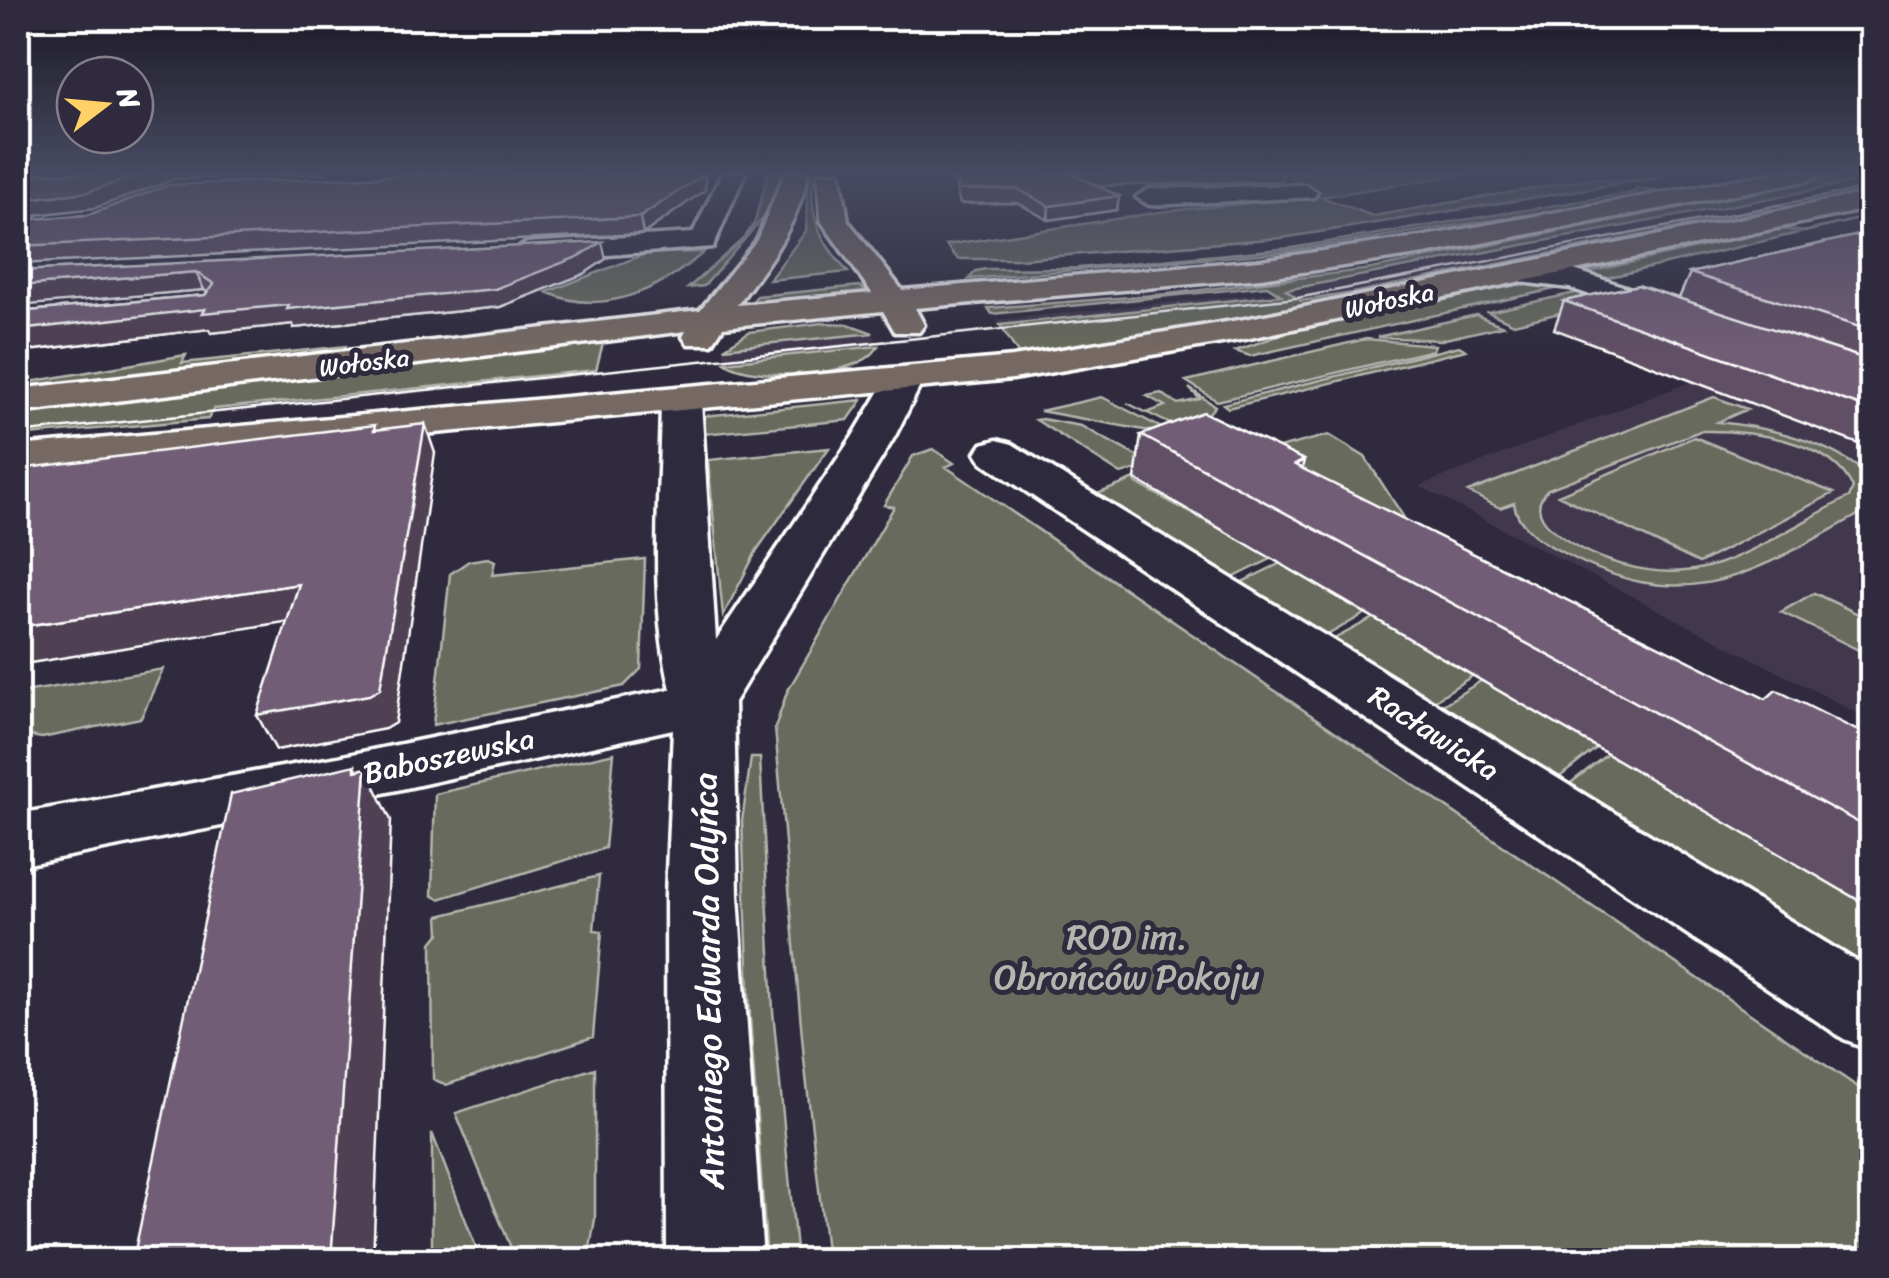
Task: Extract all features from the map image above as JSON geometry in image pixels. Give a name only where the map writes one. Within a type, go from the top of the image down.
[{"type":"main road","points":[[18,459],[681,402],[690,354],[710,319],[778,233]]},
{"type":"main road","points":[[841,233],[895,300],[910,339],[903,382]]},
{"type":"main road","name":"Wołoska","points":[[18,402],[710,319],[1311,263],[1477,233]]},
{"type":"main road","name":"Wołoska","points":[[681,402],[903,382],[1132,350],[1714,233]]},
{"type":"street","points":[[492,254],[694,244],[710,233]]},
{"type":"street","points":[[1514,274],[1574,279],[1713,328]]},
{"type":"street","points":[[704,702],[874,436],[903,382]]},
{"type":"street","name":"Antoniego Edwarda Odyńca","points":[[681,402],[684,601],[688,650],[704,702],[702,896],[715,1260]]},
{"type":"street","name":"Racławicka","points":[[997,453],[1872,1014]]},
{"type":"street","name":"Baboszewska","points":[[18,840],[338,780],[704,702]]},
{"type":"shaded area","points":[[1597,233],[1656,233],[1378,289],[1300,301],[1284,290]]},
{"type":"shaded area","points":[[1277,292],[1282,296],[1000,325],[996,320]]},
{"type":"shaded area","points":[[873,333],[878,346],[725,362],[724,348]]},
{"type":"shaded area","points":[[1751,359],[1871,401],[1871,720],[1419,486]]},
{"type":"shaded area","points":[[596,370],[594,375],[209,415],[213,409]]},
{"type":"green space","points":[[750,233],[704,286],[688,288]]},
{"type":"green space","points":[[805,233],[821,233],[848,272],[769,280]]},
{"type":"green space","points":[[1026,233],[1315,233],[1020,259],[958,259],[946,245]]},
{"type":"green space","points":[[1386,233],[1409,233],[1283,252],[969,279],[976,271],[986,269],[1078,268],[1291,248]]},
{"type":"green space","points":[[1554,233],[1588,233],[1286,290],[1301,301],[1653,233],[1670,233],[1224,322],[1019,355],[1000,325],[1281,295],[1267,286],[992,314],[988,308],[1168,294],[1371,269]]},
{"type":"green space","points":[[1766,233],[1801,233],[1602,279],[1584,273]]},
{"type":"green space","points":[[704,252],[669,278],[630,296],[589,302],[547,292],[648,253]]},
{"type":"green space","points":[[1536,281],[1568,286],[1250,356],[1235,351],[1289,332]]},
{"type":"green space","points":[[860,286],[868,293],[750,304],[757,296]]},
{"type":"green space","points":[[1584,291],[1606,302],[1514,324],[1488,312]]},
{"type":"green space","points":[[1476,315],[1503,326],[1441,340],[1377,337]]},
{"type":"green space","points":[[822,323],[848,324],[873,333],[724,348],[749,332]]},
{"type":"green space","points":[[1366,339],[1435,345],[1433,350],[1217,401],[1186,381]]},
{"type":"green space","points":[[603,343],[596,370],[214,409],[208,419],[18,436],[18,413]]},
{"type":"green space","points":[[347,346],[254,364],[18,390],[18,384],[186,355],[182,363]]},
{"type":"green space","points":[[878,346],[852,365],[806,374],[758,373],[725,362]]},
{"type":"green space","points":[[1459,346],[1466,350],[1228,408],[1223,404]]},
{"type":"green space","points":[[1189,388],[1215,406],[1191,434],[1147,413],[1165,406],[1147,396],[1161,393],[1178,404],[1200,399]]},
{"type":"green space","points":[[1102,397],[1177,436],[1040,411]]},
{"type":"green space","points":[[1714,397],[1747,409],[1718,422],[1799,438],[1855,465],[1871,478],[1871,508],[1759,567],[1689,585],[1652,584],[1611,574],[1558,550],[1526,527],[1514,503],[1500,508],[1468,492]],"holes":[[[1700,431],[1764,436],[1808,448],[1842,471],[1853,488],[1849,497],[1777,537],[1720,563],[1684,571],[1643,569],[1603,558],[1566,540],[1543,519],[1539,508],[1548,489]]]},
{"type":"green space","points":[[862,400],[848,420],[704,434],[703,416]]},
{"type":"green space","points":[[1036,420],[1081,426],[1153,465],[1121,474]]},
{"type":"green space","points":[[1329,435],[1365,457],[1428,555],[1216,444],[1279,448]]},
{"type":"green space","points":[[1694,437],[1834,493],[1699,563],[1558,495]]},
{"type":"green space","points":[[829,448],[757,550],[723,616],[708,460]]},
{"type":"green space","name":"ROD im. Obrońców Pokoju","points":[[933,449],[954,463],[946,467],[1871,1096],[1871,1260],[827,1260],[804,1059],[775,728],[787,692],[894,507],[884,505],[913,456]]},
{"type":"green space","points":[[1135,479],[1273,558],[1222,583],[1092,496]]},
{"type":"green space","points":[[645,559],[641,669],[624,686],[433,725],[450,574],[469,561],[495,561],[492,575]]},
{"type":"green space","points":[[1281,563],[1366,613],[1315,642],[1230,588]]},
{"type":"green space","points":[[1814,593],[1871,620],[1871,656],[1781,612]]},
{"type":"green space","points":[[1375,617],[1475,674],[1423,708],[1323,645]]},
{"type":"green space","points":[[163,669],[141,718],[42,738],[18,734],[18,693]]},
{"type":"green space","points":[[1484,679],[1599,746],[1547,787],[1430,713]]},
{"type":"green space","points":[[1610,752],[1871,908],[1871,988],[1558,793]]},
{"type":"green space","points":[[614,753],[605,848],[439,899],[432,895],[435,794]]},
{"type":"green space","points":[[751,758],[760,758],[773,1011],[797,1260],[767,1260],[750,1017],[742,821]]},
{"type":"green space","points":[[599,876],[594,930],[602,931],[593,1037],[446,1085],[433,1079],[432,943],[440,933],[439,916]]},
{"type":"green space","points":[[595,1068],[595,1219],[588,1260],[516,1260],[456,1113]]},
{"type":"green space","points":[[432,1133],[481,1260],[432,1260]]},
{"type":"building","points":[[18,233],[305,233],[18,246]]},
{"type":"building","points":[[1872,233],[1872,331],[1690,273]]},
{"type":"building","points":[[602,242],[580,256],[495,289],[287,309],[289,305],[202,313],[205,309],[18,330],[18,312],[205,295],[214,284],[196,272],[18,286],[18,271]]},
{"type":"building","points":[[1638,285],[1872,361],[1872,410],[1564,301]]},
{"type":"building","points":[[1203,412],[1304,460],[1295,465],[1766,699],[1776,690],[1872,738],[1872,830],[1141,435]]},
{"type":"building","points":[[425,424],[380,689],[369,695],[257,715],[299,584],[18,627],[18,469],[375,425],[374,430]]},
{"type":"building","points":[[355,765],[355,771],[366,768],[331,1260],[133,1260],[231,794]]},
{"type":"tram line","points":[[18,433],[1297,298],[1636,233]]}]
